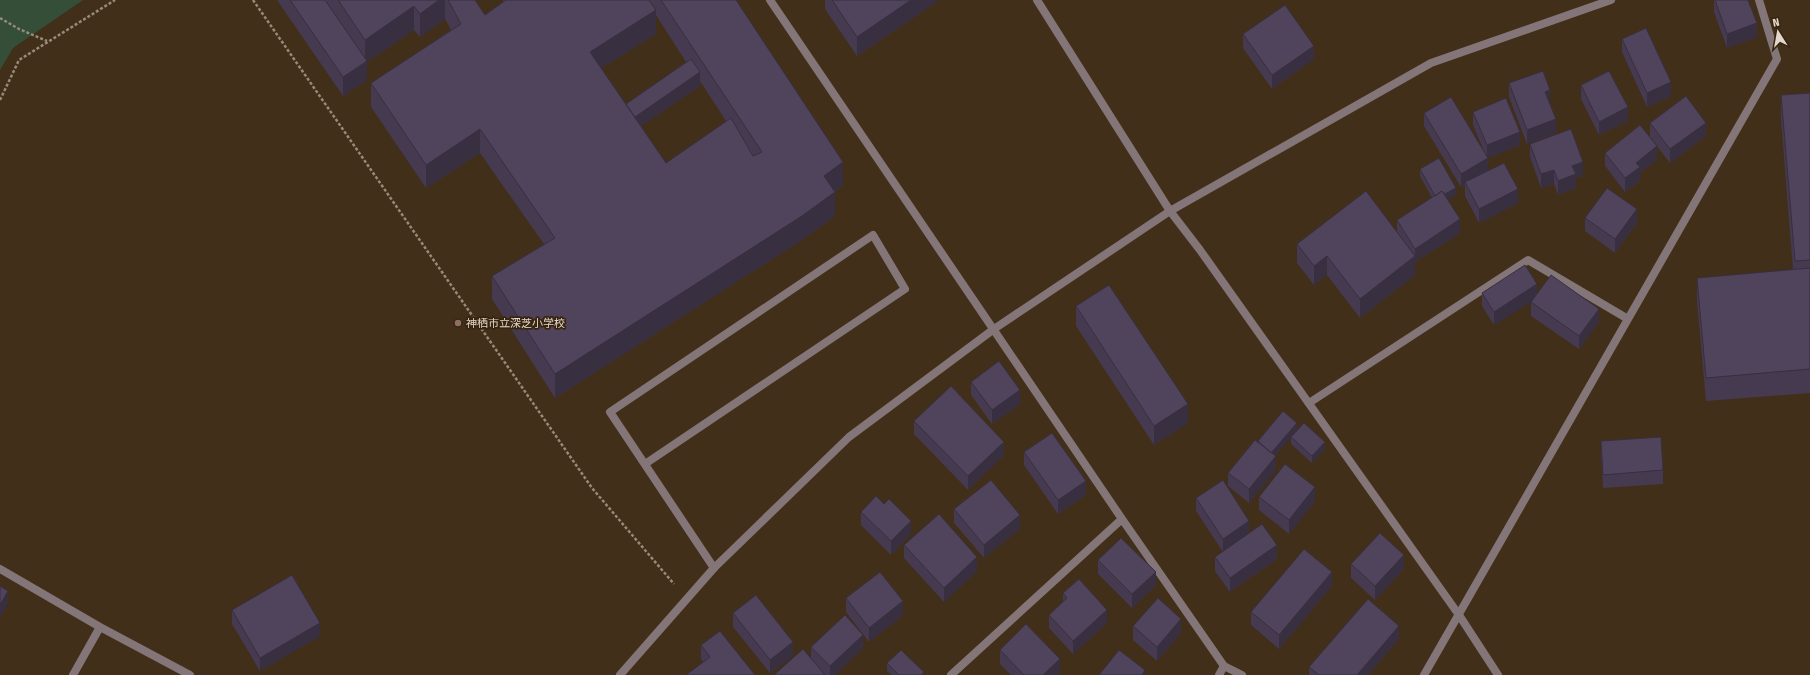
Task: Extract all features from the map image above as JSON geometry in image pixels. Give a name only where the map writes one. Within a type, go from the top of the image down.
[{"type":"street","points":[[770,0],[1122,519],[1224,666],[1242,675]]},
{"type":"street","points":[[1037,0],[1170,211],[1200,250],[1459,615],[1498,675]]},
{"type":"street","points":[[620,675],[714,568],[849,437],[994,329],[1170,211],[1431,63],[1611,0]]},
{"type":"street","points":[[1424,675],[1777,59],[1759,0]]},
{"type":"street","points":[[646,464],[905,289],[873,235],[610,412],[714,568]]},
{"type":"street","points":[[1309,403],[1528,260],[1628,319]]},
{"type":"street","points":[[951,675],[1122,519]]},
{"type":"street","points":[[0,569],[100,627],[190,675]]},
{"type":"street","points":[[73,675],[100,627]]},
{"type":"street","points":[[1219,675],[1224,666]]},
{"type":"path","points":[[0,100],[19,60],[115,0]]},
{"type":"path","points":[[253,0],[592,488],[687,599]]},
{"type":"path","points":[[0,18],[19,29],[48,42]]},
{"type":"green space","points":[[0,0],[83,0],[13,48],[0,70]]},
{"type":"building","points":[[290,0],[325,0],[367,61],[343,77]]},
{"type":"building","points":[[338,0],[439,0],[420,14],[414,6],[365,40]]},
{"type":"building","points":[[448,0],[475,0],[485,15],[506,0],[649,0],[656,10],[590,52],[666,163],[731,118],[753,156],[762,152],[661,0],[736,0],[843,162],[824,176],[835,192],[802,216],[555,374],[492,276],[555,238],[480,129],[426,165],[371,83],[461,24]]},
{"type":"building","points":[[832,0],[911,0],[857,37]]},
{"type":"building","points":[[1715,0],[1748,0],[1757,23],[1727,34]]},
{"type":"building","points":[[1285,5],[1314,46],[1272,75],[1243,34]]},
{"type":"building","points":[[1646,28],[1671,82],[1647,93],[1622,39]]},
{"type":"building","points":[[691,59],[700,72],[635,117],[626,104]]},
{"type":"building","points":[[1543,71],[1550,90],[1545,92],[1556,119],[1527,130],[1509,83]]},
{"type":"building","points":[[1609,71],[1628,107],[1599,122],[1581,85]]},
{"type":"building","points":[[1810,93],[1810,260],[1795,261],[1781,95]]},
{"type":"building","points":[[1686,96],[1706,123],[1670,149],[1650,123]]},
{"type":"building","points":[[1451,97],[1488,158],[1461,174],[1424,113]]},
{"type":"building","points":[[1506,98],[1520,132],[1487,145],[1473,112]]},
{"type":"building","points":[[1640,125],[1657,146],[1636,163],[1640,167],[1625,178],[1605,153]]},
{"type":"building","points":[[1571,129],[1583,162],[1572,166],[1576,174],[1558,181],[1554,170],[1541,174],[1530,144]]},
{"type":"building","points":[[1439,158],[1456,188],[1445,194],[1442,191],[1435,196],[1420,169]]},
{"type":"building","points":[[1504,163],[1518,189],[1479,209],[1465,182]]},
{"type":"building","points":[[1607,188],[1637,209],[1615,239],[1585,218]]},
{"type":"building","points":[[1366,191],[1415,256],[1360,299],[1327,256],[1314,266],[1297,244]]},
{"type":"building","points":[[1442,191],[1460,219],[1415,249],[1397,220]]},
{"type":"building","points":[[1525,265],[1537,284],[1494,312],[1482,293]]},
{"type":"building","points":[[1810,268],[1810,369],[1706,378],[1697,278]]},
{"type":"building","points":[[1551,275],[1599,309],[1579,336],[1531,302]]},
{"type":"building","points":[[1109,285],[1188,404],[1154,426],[1076,306]]},
{"type":"building","points":[[999,361],[1020,390],[992,410],[971,382]]},
{"type":"building","points":[[951,386],[1004,442],[968,476],[914,421]]},
{"type":"building","points":[[1283,411],[1297,423],[1271,453],[1258,441]]},
{"type":"building","points":[[1304,423],[1325,442],[1312,456],[1291,437]]},
{"type":"building","points":[[1052,433],[1086,481],[1058,500],[1024,452]]},
{"type":"building","points":[[1661,437],[1663,470],[1603,475],[1601,441]]},
{"type":"building","points":[[1255,440],[1276,456],[1249,489],[1228,473]]},
{"type":"building","points":[[1285,464],[1315,487],[1289,520],[1259,497]]},
{"type":"building","points":[[991,480],[1020,515],[984,545],[954,509]]},
{"type":"building","points":[[1223,480],[1249,521],[1223,539],[1196,498]]},
{"type":"building","points":[[876,496],[884,504],[889,499],[911,521],[891,541],[861,512]]},
{"type":"building","points":[[939,514],[977,557],[944,588],[904,545]]},
{"type":"building","points":[[1262,524],[1277,545],[1230,578],[1215,557]]},
{"type":"building","points":[[1380,533],[1404,555],[1375,586],[1351,564]]},
{"type":"building","points":[[1121,538],[1156,572],[1132,594],[1098,560]]},
{"type":"building","points":[[1304,549],[1332,572],[1279,635],[1251,612]]},
{"type":"building","points":[[880,572],[903,601],[869,628],[846,598]]},
{"type":"building","points":[[292,575],[320,623],[260,658],[232,610]]},
{"type":"building","points":[[1079,579],[1107,610],[1073,641],[1049,615],[1067,598],[1063,593]]},
{"type":"building","points":[[0,586],[8,591],[0,605]]},
{"type":"building","points":[[756,595],[793,642],[770,660],[733,613]]},
{"type":"building","points":[[1158,598],[1181,619],[1157,647],[1133,626]]},
{"type":"building","points":[[1368,599],[1399,626],[1357,675],[1319,675],[1309,667]]},
{"type":"building","points":[[845,615],[863,635],[830,666],[811,647]]},
{"type":"building","points":[[1026,624],[1060,659],[1043,675],[1024,675],[1000,650]]},
{"type":"building","points":[[720,631],[755,675],[686,675],[710,657],[701,645]]},
{"type":"building","points":[[803,649],[825,675],[774,675]]},
{"type":"building","points":[[901,650],[924,672],[921,675],[899,675],[887,663]]},
{"type":"building","points":[[1119,650],[1145,670],[1142,675],[1099,675]]},
{"type":"place","name":"神栖市立深芝小学校","points":[[458,323]]}]
